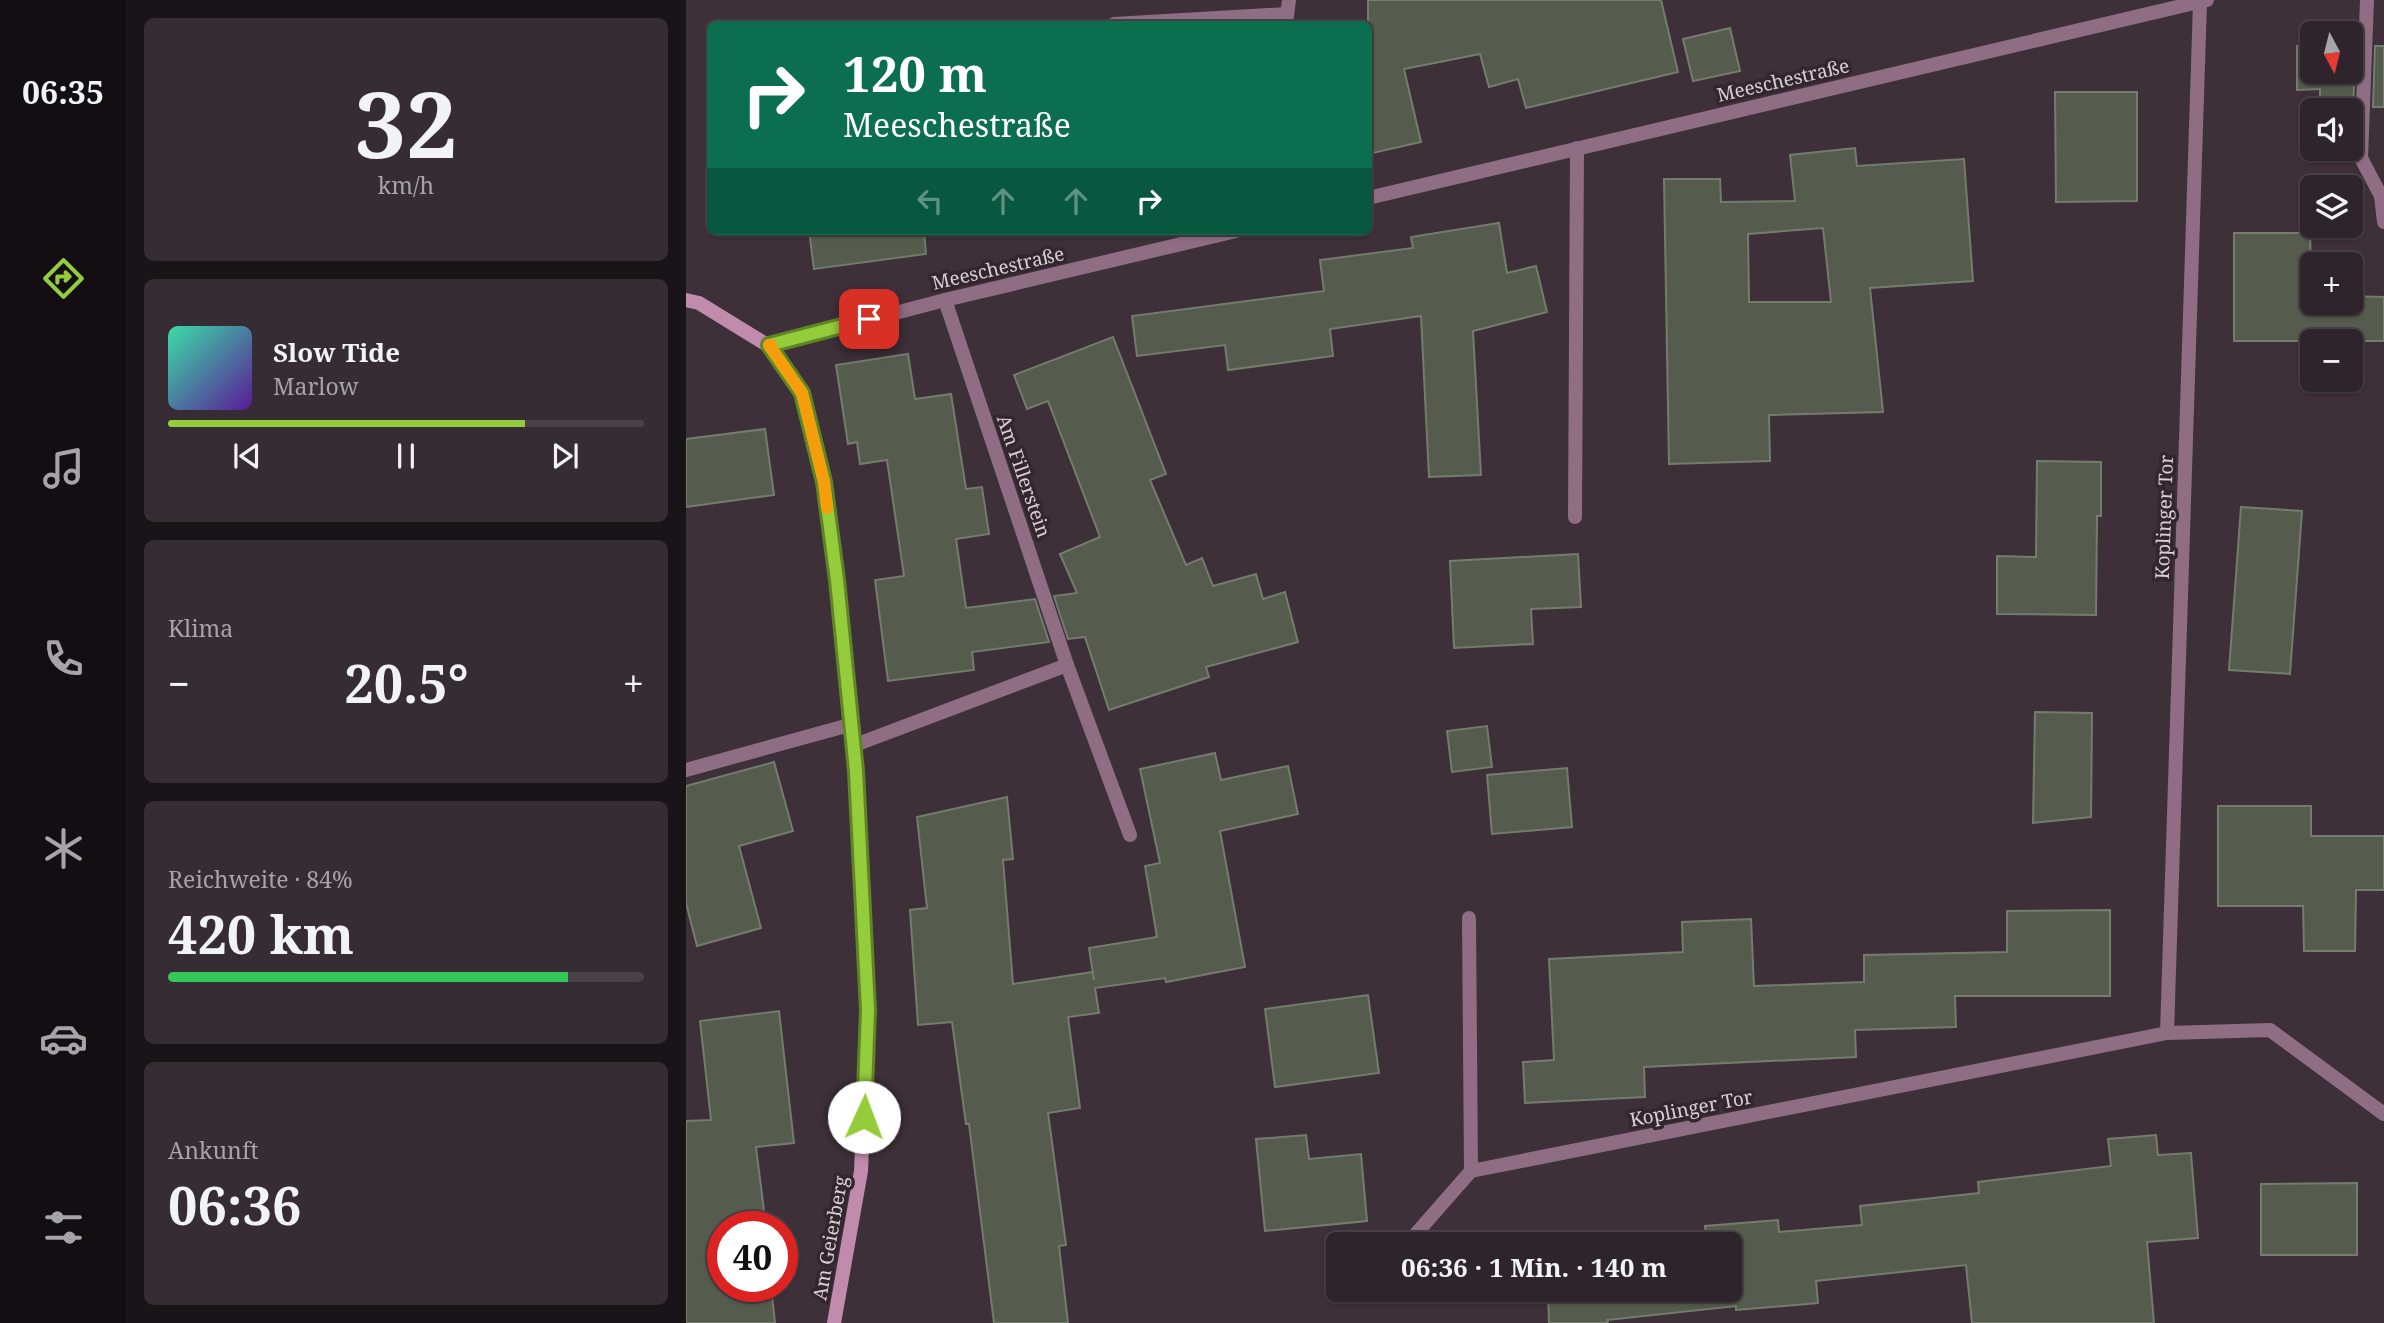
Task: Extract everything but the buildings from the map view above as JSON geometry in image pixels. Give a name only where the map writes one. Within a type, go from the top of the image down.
[{"type":"street","points":[[2367,0],[2361,158],[2381,195],[2384,222]]},
{"type":"street","name":"Meeschestraße","points":[[1372,197],[2204,1]]},
{"type":"street","name":"Koplinger Tor","points":[[2167,1033],[2204,1]]},
{"type":"street","points":[[1161,21],[1287,13]]},
{"type":"street","points":[[1575,517],[1577,148]]},
{"type":"street","name":"Meeschestraße","points":[[769,345],[1219,235]]},
{"type":"street","name":"Am Geierberg","points":[[686,300],[699,303],[769,345],[802,393],[824,482],[855,745],[868,1010],[861,1171],[834,1323]]},
{"type":"street","name":"Am Fillerstein","points":[[945,300],[1068,665],[1130,835]]},
{"type":"street","points":[[855,745],[1068,665]]},
{"type":"street","points":[[686,770],[853,723]]},
{"type":"street","points":[[1418,1232],[1471,1171],[1469,918]]},
{"type":"street","name":"Koplinger Tor","points":[[1471,1171],[2167,1033],[2270,1030],[2384,1114]]},
{"type":"slow traffic","points":[[771,345],[802,393],[824,482],[827,508]]},
{"type":"route","points":[[864,1117],[868,1010],[856,771],[837,580],[824,482],[802,393],[769,345],[869,319]]}]
